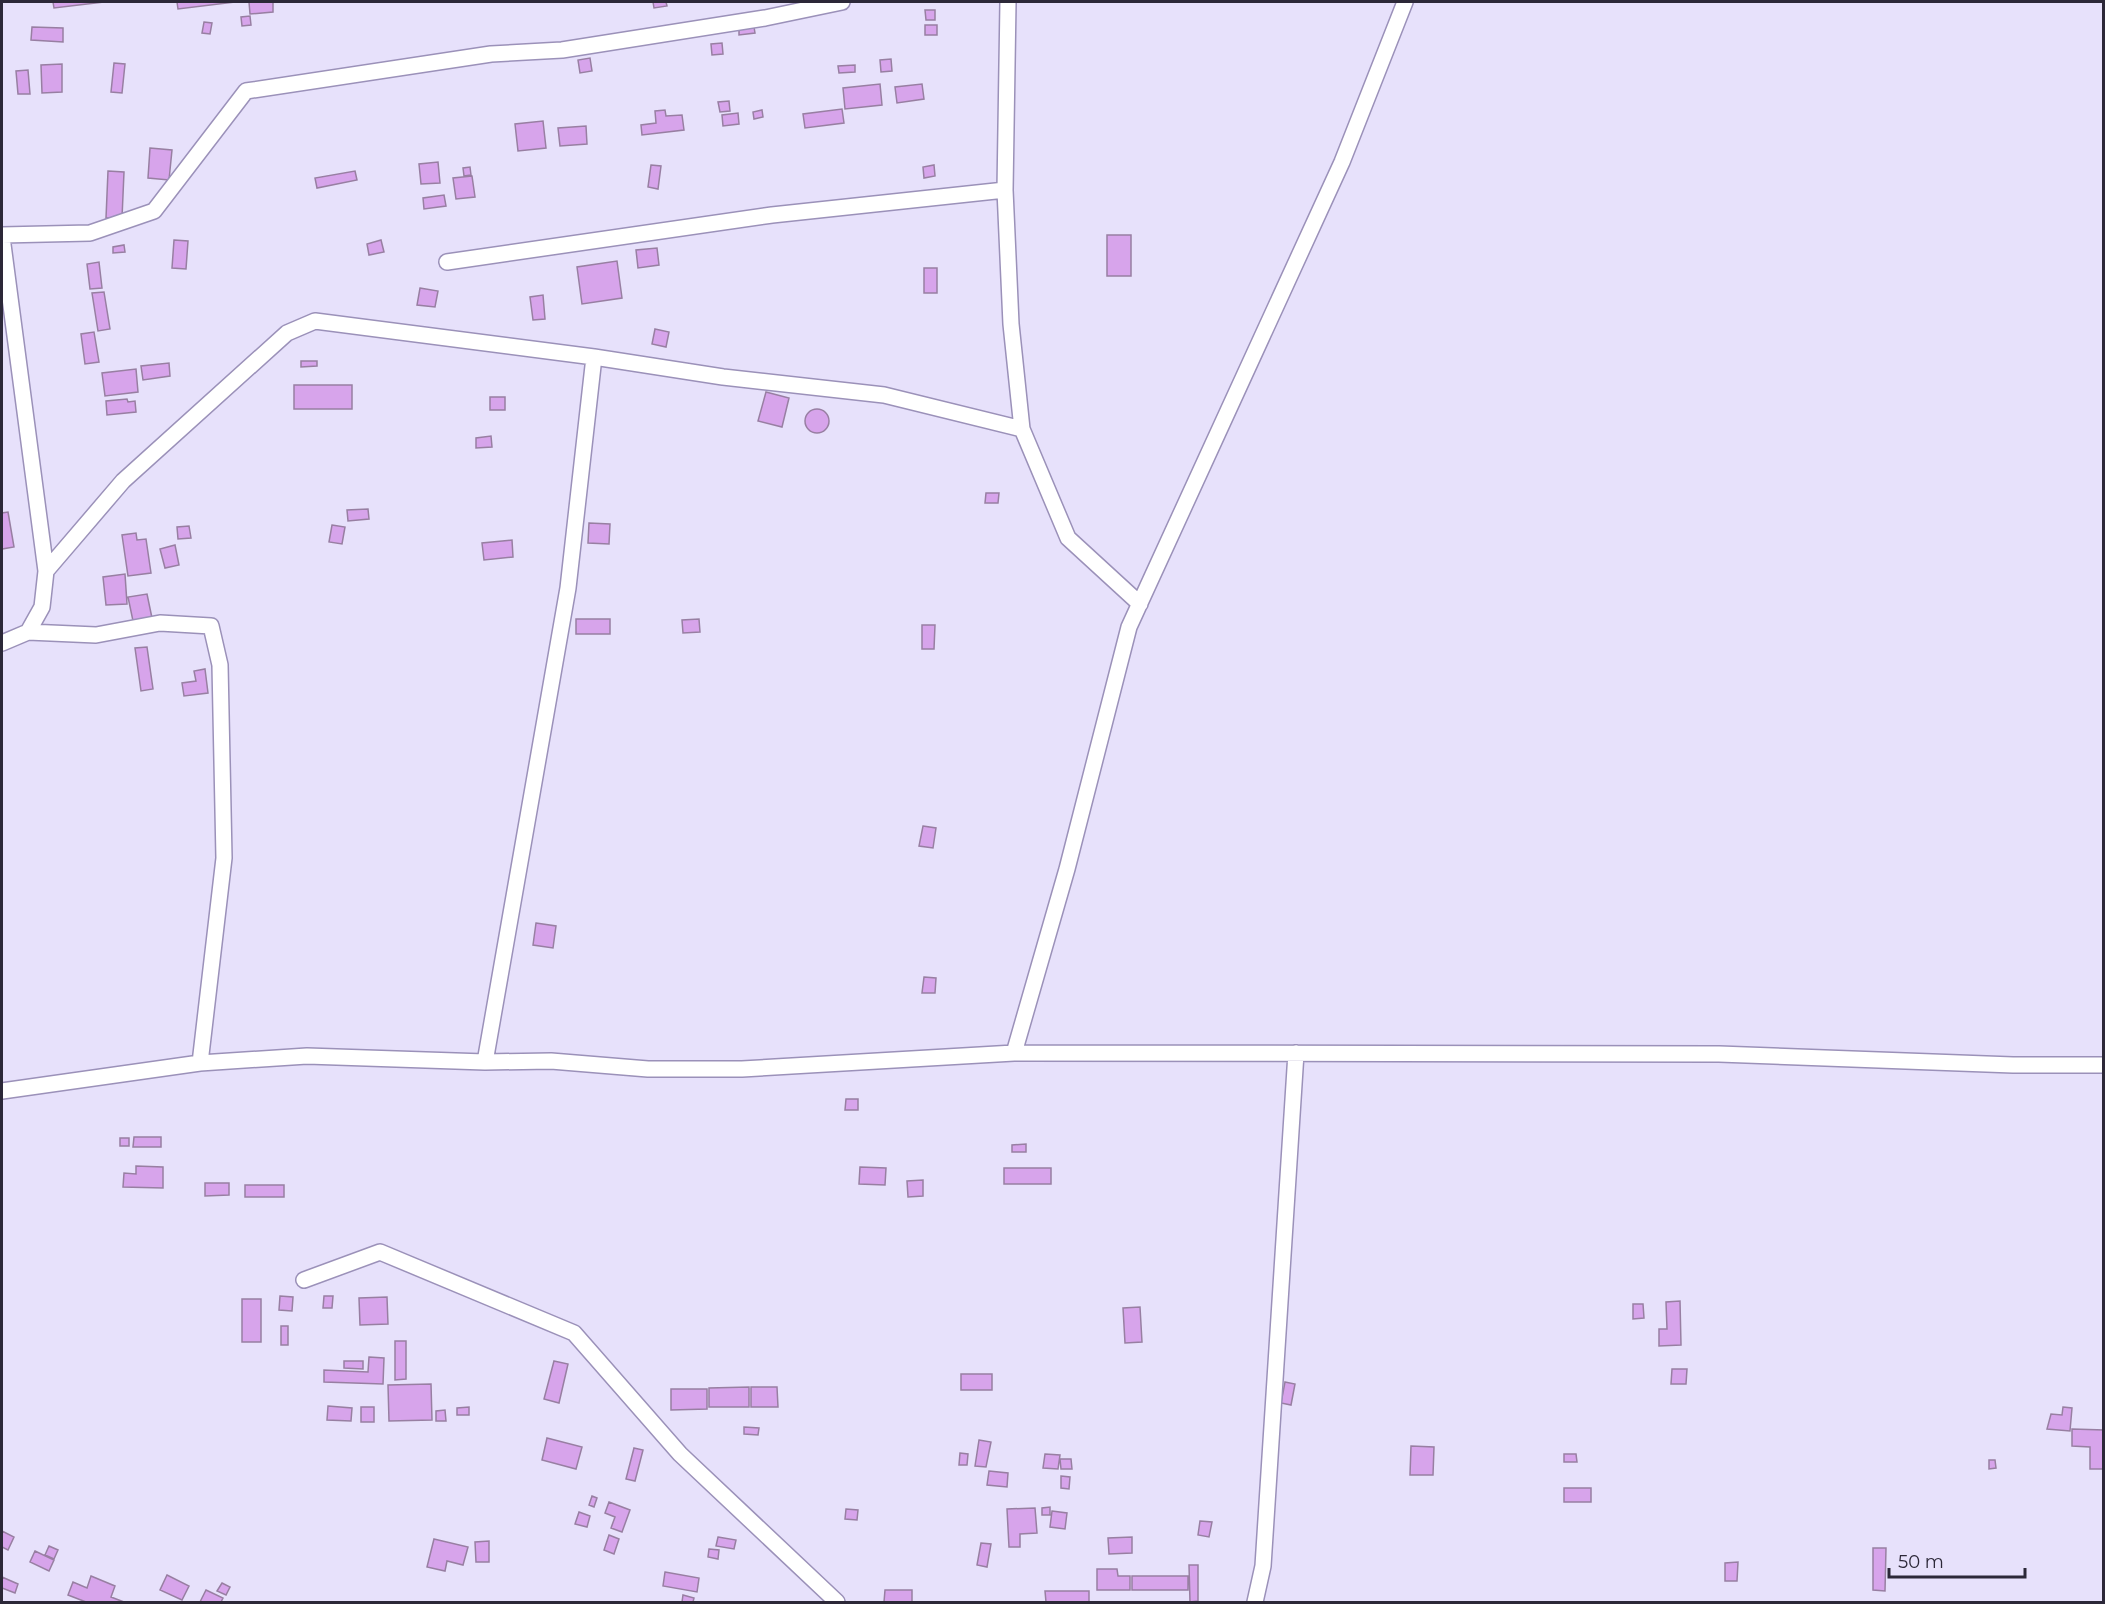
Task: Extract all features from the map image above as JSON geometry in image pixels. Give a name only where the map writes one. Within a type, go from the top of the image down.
[{"type":"street","points":[[28,632],[42,607],[46,571],[2,236],[90,233],[154,211],[246,91],[491,54],[562,50],[765,18],[842,2]]},
{"type":"street","points":[[1008,2],[1005,190],[1011,324],[1022,429],[1068,538],[1140,604]]},
{"type":"street","points":[[1014,1053],[1067,869],[1129,627],[1342,162],[1406,2]]},
{"type":"street","points":[[447,262],[772,215],[1005,190]]},
{"type":"street","points":[[46,571],[123,481],[286,333],[315,321],[594,357],[723,377],[884,395],[1022,429]]},
{"type":"street","points":[[485,1062],[568,588],[594,357]]},
{"type":"street","points":[[2,643],[28,632],[96,635],[160,623],[211,626],[220,665],[224,858],[200,1063]]},
{"type":"street","points":[[2,1091],[200,1063],[307,1056],[485,1062],[551,1061],[648,1069],[742,1069],[1014,1053],[1719,1054],[2013,1065],[2103,1065]]},
{"type":"street","points":[[1255,1602],[1263,1566],[1296,1053]]},
{"type":"street","points":[[304,1280],[380,1252],[574,1334],[680,1454],[837,1602]]},
{"type":"building","points":[[53,2],[104,2],[54,8]]},
{"type":"building","points":[[177,2],[235,2],[178,9]]},
{"type":"building","points":[[249,2],[273,2],[273,12],[250,14]]},
{"type":"building","points":[[653,2],[666,2],[667,6],[654,8]]},
{"type":"building","points":[[925,10],[935,10],[935,20],[926,20]]},
{"type":"building","points":[[250,16],[251,25],[242,26],[241,17]]},
{"type":"building","points":[[204,22],[212,23],[210,34],[202,33]]},
{"type":"building","points":[[925,25],[937,25],[937,35],[925,35]]},
{"type":"building","points":[[32,27],[63,28],[63,42],[31,40]]},
{"type":"building","points":[[754,27],[755,33],[739,35],[739,28]]},
{"type":"building","points":[[722,43],[723,54],[712,55],[711,44]]},
{"type":"building","points":[[590,58],[592,71],[580,73],[578,60]]},
{"type":"building","points":[[891,59],[892,71],[881,72],[880,60]]},
{"type":"building","points":[[114,63],[125,64],[122,93],[111,92]]},
{"type":"building","points":[[62,64],[62,92],[42,93],[41,65]]},
{"type":"building","points":[[855,65],[855,72],[839,73],[838,66]]},
{"type":"building","points":[[28,70],[30,94],[18,94],[16,71]]},
{"type":"building","points":[[880,84],[882,105],[845,109],[843,88]]},
{"type":"building","points":[[922,84],[924,99],[897,103],[895,87]]},
{"type":"building","points":[[729,101],[730,111],[720,112],[718,102]]},
{"type":"building","points":[[842,109],[844,123],[805,128],[803,114]]},
{"type":"building","points":[[665,110],[666,116],[682,115],[684,130],[642,135],[641,125],[656,123],[655,111]]},
{"type":"building","points":[[762,110],[763,117],[754,119],[753,112]]},
{"type":"building","points":[[738,113],[739,124],[723,126],[722,115]]},
{"type":"building","points":[[543,121],[546,148],[518,151],[515,124]]},
{"type":"building","points":[[586,126],[587,144],[560,146],[558,128]]},
{"type":"building","points":[[150,148],[172,150],[169,180],[148,178]]},
{"type":"building","points":[[438,162],[440,183],[421,184],[419,164]]},
{"type":"building","points":[[651,165],[661,166],[658,189],[648,187]]},
{"type":"building","points":[[934,165],[935,176],[924,178],[923,167]]},
{"type":"building","points":[[470,167],[471,175],[464,176],[463,168]]},
{"type":"building","points":[[108,171],[124,172],[122,218],[106,218]]},
{"type":"building","points":[[355,171],[357,180],[317,188],[315,178]]},
{"type":"building","points":[[472,176],[475,197],[456,199],[453,178]]},
{"type":"building","points":[[444,195],[446,206],[424,209],[423,198]]},
{"type":"building","points":[[1107,235],[1131,235],[1131,276],[1107,276]]},
{"type":"building","points":[[174,240],[188,241],[186,269],[172,268]]},
{"type":"building","points":[[381,240],[384,252],[369,255],[367,244]]},
{"type":"building","points":[[124,245],[125,252],[113,253],[113,247]]},
{"type":"building","points":[[657,248],[659,265],[638,268],[636,250]]},
{"type":"building","points":[[617,261],[622,298],[582,304],[577,267]]},
{"type":"building","points":[[99,262],[102,288],[90,289],[87,264]]},
{"type":"building","points":[[924,268],[937,268],[937,293],[924,293]]},
{"type":"building","points":[[420,288],[438,291],[435,307],[417,305]]},
{"type":"building","points":[[104,292],[110,329],[98,331],[92,293]]},
{"type":"building","points":[[543,295],[545,319],[533,320],[530,297]]},
{"type":"building","points":[[655,329],[669,332],[666,347],[652,344]]},
{"type":"building","points":[[94,332],[99,362],[85,364],[81,334]]},
{"type":"building","points":[[301,361],[317,361],[317,366],[301,367]]},
{"type":"building","points":[[169,363],[170,376],[143,380],[141,366]]},
{"type":"building","points":[[136,369],[138,392],[105,396],[102,373]]},
{"type":"building","points":[[294,385],[352,385],[352,409],[294,409]]},
{"type":"building","points":[[766,392],[789,398],[782,427],[758,421]]},
{"type":"building","points":[[490,397],[505,397],[505,410],[490,410]]},
{"type":"building","points":[[127,399],[128,402],[135,401],[136,412],[107,415],[106,401]]},
{"type":"building","points":[[812,409],[822,409],[829,416],[829,426],[822,433],[812,433],[805,426],[805,416]]},
{"type":"building","points":[[491,436],[492,447],[476,448],[476,438]]},
{"type":"building","points":[[986,493],[999,493],[998,503],[985,503]]},
{"type":"building","points":[[368,509],[369,519],[348,521],[347,510]]},
{"type":"building","points":[[8,512],[14,547],[2,549],[2,513]]},
{"type":"building","points":[[589,523],[610,524],[609,544],[588,543]]},
{"type":"building","points":[[332,525],[345,527],[342,544],[329,542]]},
{"type":"building","points":[[189,526],[191,538],[178,539],[177,527]]},
{"type":"building","points":[[136,533],[137,540],[146,539],[151,573],[128,576],[122,535]]},
{"type":"building","points":[[512,540],[513,557],[484,560],[482,543]]},
{"type":"building","points":[[175,545],[179,565],[165,568],[160,549]]},
{"type":"building","points":[[125,574],[127,604],[106,605],[103,577]]},
{"type":"building","points":[[147,594],[152,618],[133,621],[128,597]]},
{"type":"building","points":[[576,619],[610,619],[610,634],[576,634]]},
{"type":"building","points":[[699,619],[700,632],[683,633],[682,620]]},
{"type":"building","points":[[922,625],[935,625],[934,649],[922,649]]},
{"type":"building","points":[[147,647],[153,689],[141,691],[135,648]]},
{"type":"building","points":[[205,669],[208,693],[184,696],[182,683],[196,681],[194,671]]},
{"type":"building","points":[[923,826],[936,828],[933,848],[919,846]]},
{"type":"building","points":[[536,923],[556,926],[553,948],[533,945]]},
{"type":"building","points":[[924,977],[936,978],[935,993],[922,993]]},
{"type":"building","points":[[846,1099],[858,1099],[858,1110],[845,1110]]},
{"type":"building","points":[[134,1137],[161,1137],[161,1147],[133,1147]]},
{"type":"building","points":[[120,1138],[129,1138],[129,1146],[120,1146]]},
{"type":"building","points":[[1026,1144],[1026,1152],[1012,1152],[1012,1145]]},
{"type":"building","points":[[136,1166],[163,1167],[163,1188],[123,1187],[124,1173],[136,1174]]},
{"type":"building","points":[[860,1167],[886,1168],[885,1185],[859,1184]]},
{"type":"building","points":[[1004,1168],[1051,1168],[1051,1184],[1004,1184]]},
{"type":"building","points":[[923,1180],[923,1196],[908,1197],[907,1181]]},
{"type":"building","points":[[205,1183],[229,1183],[229,1195],[205,1196]]},
{"type":"building","points":[[245,1185],[284,1185],[284,1197],[245,1197]]},
{"type":"building","points":[[280,1296],[293,1297],[292,1311],[279,1310]]},
{"type":"building","points":[[324,1296],[333,1296],[332,1308],[323,1308]]},
{"type":"building","points":[[387,1297],[388,1324],[360,1325],[359,1298]]},
{"type":"building","points":[[242,1299],[261,1299],[261,1342],[242,1342]]},
{"type":"building","points":[[1680,1301],[1681,1345],[1659,1346],[1659,1329],[1667,1329],[1666,1302]]},
{"type":"building","points":[[1633,1304],[1643,1304],[1644,1318],[1633,1319]]},
{"type":"building","points":[[1140,1307],[1142,1342],[1125,1343],[1123,1308]]},
{"type":"building","points":[[281,1326],[288,1326],[288,1345],[281,1345]]},
{"type":"building","points":[[395,1341],[406,1341],[406,1379],[395,1380]]},
{"type":"building","points":[[369,1357],[384,1358],[383,1384],[324,1382],[324,1370],[368,1372]]},
{"type":"building","points":[[344,1361],[363,1361],[363,1369],[344,1368]]},
{"type":"building","points":[[554,1361],[568,1364],[559,1403],[544,1399]]},
{"type":"building","points":[[1672,1369],[1687,1369],[1686,1384],[1671,1384]]},
{"type":"building","points":[[961,1374],[992,1374],[992,1390],[961,1390]]},
{"type":"building","points":[[1285,1382],[1295,1384],[1291,1405],[1281,1403]]},
{"type":"building","points":[[431,1384],[432,1420],[389,1421],[388,1385]]},
{"type":"building","points":[[749,1387],[749,1407],[709,1407],[709,1388]]},
{"type":"building","points":[[751,1387],[777,1387],[778,1407],[751,1407]]},
{"type":"building","points":[[671,1389],[707,1389],[707,1409],[671,1410]]},
{"type":"building","points":[[328,1406],[352,1408],[351,1421],[327,1420]]},
{"type":"building","points":[[361,1407],[374,1407],[374,1422],[361,1422]]},
{"type":"building","points":[[469,1407],[469,1415],[457,1415],[457,1408]]},
{"type":"building","points":[[2063,1407],[2072,1408],[2070,1431],[2047,1429],[2051,1414],[2062,1415]]},
{"type":"building","points":[[445,1410],[446,1421],[436,1421],[436,1411]]},
{"type":"building","points":[[744,1427],[759,1428],[758,1435],[744,1434]]},
{"type":"building","points":[[2072,1429],[2104,1430],[2104,1469],[2090,1469],[2090,1447],[2072,1446]]},
{"type":"building","points":[[547,1438],[582,1447],[576,1469],[542,1460]]},
{"type":"building","points":[[979,1440],[991,1442],[986,1467],[975,1466]]},
{"type":"building","points":[[1411,1446],[1434,1447],[1433,1475],[1410,1475]]},
{"type":"building","points":[[634,1448],[643,1450],[635,1481],[626,1479]]},
{"type":"building","points":[[960,1453],[968,1454],[967,1465],[959,1465]]},
{"type":"building","points":[[1045,1454],[1060,1455],[1058,1469],[1043,1468]]},
{"type":"building","points":[[1564,1454],[1576,1454],[1577,1462],[1564,1462]]},
{"type":"building","points":[[1060,1459],[1071,1459],[1072,1469],[1061,1469]]},
{"type":"building","points":[[1989,1460],[1995,1460],[1996,1468],[1989,1469]]},
{"type":"building","points":[[989,1471],[1008,1473],[1007,1487],[987,1485]]},
{"type":"building","points":[[1061,1476],[1070,1477],[1069,1489],[1061,1488]]},
{"type":"building","points":[[1564,1488],[1591,1488],[1591,1502],[1564,1502]]},
{"type":"building","points":[[592,1496],[597,1498],[594,1507],[589,1505]]},
{"type":"building","points":[[609,1502],[630,1510],[622,1532],[611,1528],[615,1517],[605,1513]]},
{"type":"building","points":[[1050,1507],[1050,1515],[1042,1515],[1042,1508]]},
{"type":"building","points":[[1035,1508],[1037,1533],[1020,1534],[1020,1547],[1009,1547],[1007,1509]]},
{"type":"building","points":[[846,1509],[858,1510],[857,1520],[845,1519]]},
{"type":"building","points":[[1052,1511],[1067,1513],[1065,1529],[1050,1527]]},
{"type":"building","points":[[579,1512],[590,1516],[587,1527],[575,1524]]},
{"type":"building","points":[[1200,1521],[1212,1522],[1209,1537],[1198,1535]]},
{"type":"building","points":[[2,1531],[14,1537],[8,1550],[2,1547]]},
{"type":"building","points":[[609,1535],[619,1539],[614,1554],[604,1550]]},
{"type":"building","points":[[718,1537],[736,1540],[734,1549],[716,1546]]},
{"type":"building","points":[[1132,1537],[1132,1553],[1109,1554],[1108,1538]]},
{"type":"building","points":[[434,1539],[468,1547],[463,1565],[447,1561],[445,1571],[427,1567]]},
{"type":"building","points":[[489,1541],[489,1562],[476,1562],[475,1542]]},
{"type":"building","points":[[981,1543],[991,1544],[987,1567],[977,1565]]},
{"type":"building","points":[[49,1546],[58,1550],[54,1559],[45,1555]]},
{"type":"building","points":[[1873,1548],[1886,1548],[1885,1591],[1873,1590]]},
{"type":"building","points":[[709,1549],[719,1550],[718,1559],[708,1557]]},
{"type":"building","points":[[35,1551],[54,1560],[49,1571],[30,1562]]},
{"type":"building","points":[[1738,1562],[1737,1581],[1725,1581],[1725,1563]]},
{"type":"building","points":[[1189,1565],[1198,1565],[1198,1601],[1190,1602]]},
{"type":"building","points":[[1097,1569],[1117,1569],[1118,1576],[1130,1576],[1130,1590],[1097,1590]]},
{"type":"building","points":[[665,1572],[699,1578],[697,1592],[663,1586]]},
{"type":"building","points":[[167,1575],[189,1586],[182,1600],[160,1590]]},
{"type":"building","points":[[91,1576],[115,1586],[111,1597],[124,1602],[86,1602],[68,1595],[73,1582],[87,1588]]},
{"type":"building","points":[[1132,1576],[1188,1576],[1188,1590],[1132,1590]]},
{"type":"building","points":[[2,1577],[18,1584],[15,1593],[2,1588]]},
{"type":"building","points":[[222,1583],[230,1587],[226,1595],[217,1591]]},
{"type":"building","points":[[206,1590],[223,1598],[221,1602],[200,1602]]},
{"type":"building","points":[[885,1590],[912,1590],[912,1602],[884,1602]]},
{"type":"building","points":[[1045,1591],[1089,1591],[1089,1602],[1046,1602]]},
{"type":"building","points":[[683,1595],[694,1598],[693,1602],[682,1602]]}]
